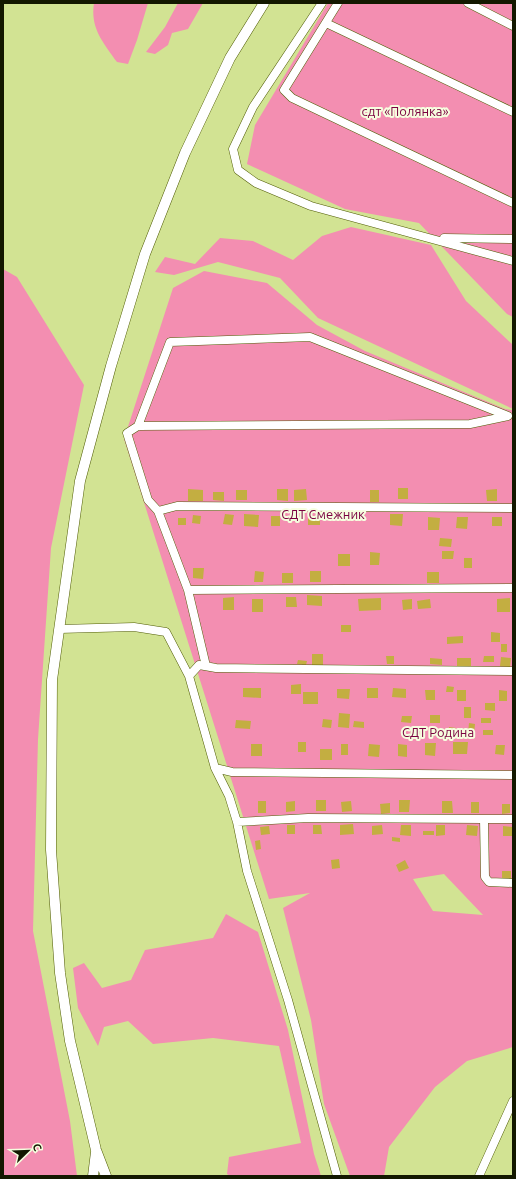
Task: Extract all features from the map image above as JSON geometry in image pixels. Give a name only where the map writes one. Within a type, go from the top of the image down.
[{"type":"street","points":[[106,1176],[96,1150],[70,1041],[59,965],[51,850],[52,680],[80,481],[111,366],[145,254],[191,139],[230,58],[264,3]]},
{"type":"street","points":[[322,3],[253,107],[233,149],[238,170],[256,183],[311,206],[513,261]]},
{"type":"street","points":[[338,3],[284,90],[292,98],[513,203]]},
{"type":"street","points":[[468,3],[513,26]]},
{"type":"street","points":[[326,23],[513,112]]},
{"type":"street","points":[[430,238],[513,239]]},
{"type":"street","points":[[138,426],[170,342],[310,337],[511,416]]},
{"type":"street","points":[[206,666],[188,590],[158,511],[148,500],[127,433],[138,426],[470,424],[511,416]]},
{"type":"street","points":[[158,511],[176,506],[513,508]]},
{"type":"street","points":[[188,590],[513,588]]},
{"type":"street","points":[[59,629],[134,628],[166,632],[189,676],[215,768],[229,796],[237,822],[247,871],[288,1000],[337,1176]]},
{"type":"street","points":[[189,676],[199,665],[216,668],[513,671]]},
{"type":"street","points":[[215,768],[232,772],[513,775]]},
{"type":"street","points":[[237,822],[308,818],[513,819]]},
{"type":"street","points":[[484,819],[485,877],[489,882],[513,883]]},
{"type":"street","points":[[479,1176],[513,1101]]},
{"type":"street","points":[[92,1176],[96,1150]]},
{"type":"green space","points":[[94,3],[148,3],[128,64],[117,62],[99,34],[94,20]]},
{"type":"green space","points":[[178,3],[203,3],[188,29],[172,33],[168,45],[155,54],[146,52],[165,27]]},
{"type":"green space","name":"сдт «Полянка»","points":[[328,3],[513,3],[513,317],[507,314],[419,223],[345,209],[247,164],[255,125]]},
{"type":"green space","points":[[351,227],[431,245],[466,301],[513,345],[513,409],[318,318],[280,278],[218,262],[174,275],[155,272],[165,257],[195,264],[220,238],[253,241],[293,260],[322,236]]},
{"type":"green space","points":[[3,269],[17,277],[84,385],[51,548],[38,739],[33,931],[70,1121],[77,1176],[3,1176]]},
{"type":"green space","points":[[204,271],[267,283],[317,325],[365,351],[505,409],[513,410],[513,1047],[467,1061],[435,1087],[389,1147],[384,1176],[350,1176],[324,1104],[311,1020],[283,908],[310,893],[269,899],[124,439],[173,288]],"holes":[[[444,874],[483,915],[433,911],[413,879]]]},
{"type":"green space","points":[[226,914],[258,932],[288,1030],[314,1154],[321,1176],[230,1176],[227,1174],[229,1157],[301,1143],[279,1046],[213,1038],[153,1044],[128,1021],[104,1027],[98,1046],[78,1008],[73,968],[84,963],[102,988],[131,980],[145,950],[213,938]]},
{"type":"building","points":[[398,488],[408,488],[408,499],[398,499]]},
{"type":"building","points":[[188,489],[203,490],[203,501],[188,501]]},
{"type":"building","points":[[277,489],[288,489],[288,501],[277,500]]},
{"type":"building","points":[[306,489],[307,500],[294,501],[294,490]]},
{"type":"building","points":[[497,489],[497,501],[487,501],[486,490]]},
{"type":"building","points":[[236,490],[247,490],[247,500],[236,500]]},
{"type":"building","points":[[370,490],[379,490],[379,502],[370,502]]},
{"type":"building","points":[[213,492],[224,492],[224,501],[213,500]]},
{"type":"building","points":[[225,514],[234,515],[232,525],[223,524]]},
{"type":"building","points":[[244,514],[259,515],[258,527],[244,526]]},
{"type":"building","points":[[390,514],[403,514],[402,526],[390,525]]},
{"type":"building","points":[[193,515],[201,516],[200,524],[192,523]]},
{"type":"building","points":[[271,516],[280,516],[280,526],[271,526]]},
{"type":"building","points":[[308,516],[320,516],[320,525],[308,525]]},
{"type":"building","points":[[428,517],[440,518],[439,530],[428,530]]},
{"type":"building","points":[[457,517],[468,517],[467,529],[456,528]]},
{"type":"building","points":[[492,517],[502,517],[502,526],[492,526]]},
{"type":"building","points":[[178,518],[186,518],[186,525],[178,525]]},
{"type":"building","points":[[440,538],[452,539],[451,547],[439,546]]},
{"type":"building","points":[[442,551],[454,551],[453,559],[442,559]]},
{"type":"building","points":[[370,552],[380,553],[379,565],[370,565]]},
{"type":"building","points":[[338,554],[350,554],[350,566],[338,566]]},
{"type":"building","points":[[464,558],[472,558],[472,568],[464,568]]},
{"type":"building","points":[[193,568],[204,568],[203,579],[193,578]]},
{"type":"building","points":[[255,571],[264,572],[263,582],[254,582]]},
{"type":"building","points":[[310,571],[321,571],[321,582],[310,582]]},
{"type":"building","points":[[427,572],[439,572],[439,583],[427,583]]},
{"type":"building","points":[[282,573],[293,573],[293,583],[282,583]]},
{"type":"building","points":[[307,595],[322,596],[322,606],[307,605]]},
{"type":"building","points":[[234,597],[234,610],[223,610],[223,598]]},
{"type":"building","points":[[286,597],[296,597],[297,607],[286,607]]},
{"type":"building","points":[[381,598],[381,610],[359,611],[358,599]]},
{"type":"building","points":[[510,598],[510,612],[497,612],[497,599]]},
{"type":"building","points":[[252,599],[263,599],[263,612],[252,612]]},
{"type":"building","points":[[412,599],[412,609],[403,610],[402,600]]},
{"type":"building","points":[[430,599],[431,608],[418,609],[417,601]]},
{"type":"building","points":[[341,625],[351,625],[351,632],[341,632]]},
{"type":"building","points":[[491,632],[500,633],[500,642],[491,642]]},
{"type":"building","points":[[463,636],[463,643],[447,644],[447,637]]},
{"type":"building","points":[[501,644],[507,644],[507,652],[501,652]]},
{"type":"building","points":[[312,654],[323,654],[323,666],[312,666]]},
{"type":"building","points":[[386,656],[394,656],[394,664],[387,664]]},
{"type":"building","points":[[484,656],[494,656],[494,662],[483,662]]},
{"type":"building","points":[[501,657],[511,658],[510,667],[500,666]]},
{"type":"building","points":[[430,658],[442,659],[442,665],[430,664]]},
{"type":"building","points":[[457,658],[471,658],[471,666],[457,666]]},
{"type":"building","points":[[298,660],[307,661],[306,665],[297,664]]},
{"type":"building","points":[[301,684],[301,694],[291,694],[291,685]]},
{"type":"building","points":[[447,686],[454,687],[453,692],[446,692]]},
{"type":"building","points":[[243,688],[261,688],[261,698],[243,697]]},
{"type":"building","points":[[367,688],[378,688],[378,698],[367,698]]},
{"type":"building","points":[[393,688],[406,689],[406,698],[392,697]]},
{"type":"building","points":[[337,689],[350,689],[349,699],[337,698]]},
{"type":"building","points":[[425,690],[435,690],[435,700],[426,700]]},
{"type":"building","points":[[457,690],[466,690],[466,701],[457,701]]},
{"type":"building","points":[[499,690],[507,691],[507,701],[499,701]]},
{"type":"building","points":[[303,692],[318,692],[318,704],[303,704]]},
{"type":"building","points":[[485,703],[495,703],[495,711],[485,710]]},
{"type":"building","points":[[464,707],[471,707],[471,718],[464,718]]},
{"type":"building","points":[[339,713],[350,714],[349,728],[338,727]]},
{"type":"building","points":[[430,715],[440,715],[440,723],[430,723]]},
{"type":"building","points":[[402,716],[412,716],[411,723],[401,722]]},
{"type":"building","points":[[481,718],[491,718],[491,723],[481,723]]},
{"type":"building","points":[[323,719],[332,720],[331,728],[322,727]]},
{"type":"building","points":[[236,720],[251,721],[250,729],[235,728]]},
{"type":"building","points":[[354,721],[364,722],[364,728],[353,727]]},
{"type":"building","points":[[469,723],[475,724],[474,734],[468,733]]},
{"type":"building","points":[[449,727],[456,728],[455,736],[449,736]]},
{"type":"building","points":[[483,730],[493,730],[493,735],[483,735]]},
{"type":"building","points":[[298,742],[306,742],[306,752],[298,752]]},
{"type":"building","points":[[453,742],[468,742],[467,754],[453,754]]},
{"type":"building","points":[[425,743],[436,743],[435,756],[425,755]]},
{"type":"building","points":[[251,744],[262,744],[262,756],[251,756]]},
{"type":"building","points":[[341,744],[348,744],[348,755],[341,755]]},
{"type":"building","points":[[369,744],[380,745],[379,757],[368,756]]},
{"type":"building","points":[[398,744],[407,745],[407,757],[398,756]]},
{"type":"building","points":[[496,745],[505,745],[504,755],[495,754]]},
{"type":"building","points":[[320,749],[332,749],[332,760],[320,760]]},
{"type":"building","points":[[316,800],[326,800],[326,811],[316,811]]},
{"type":"building","points":[[399,800],[410,800],[409,812],[399,812]]},
{"type":"building","points":[[258,801],[266,801],[266,813],[258,813]]},
{"type":"building","points":[[295,801],[295,811],[286,812],[286,802]]},
{"type":"building","points":[[351,801],[352,811],[342,812],[341,802]]},
{"type":"building","points":[[442,801],[452,801],[453,813],[442,813]]},
{"type":"building","points":[[471,802],[479,802],[479,813],[471,813]]},
{"type":"building","points":[[390,803],[390,813],[381,814],[380,804]]},
{"type":"building","points":[[502,804],[510,804],[510,813],[502,814]]},
{"type":"building","points":[[353,824],[354,834],[340,835],[340,825]]},
{"type":"building","points":[[287,825],[295,825],[295,834],[287,834]]},
{"type":"building","points":[[313,825],[321,825],[322,834],[313,834]]},
{"type":"building","points":[[382,825],[383,834],[372,835],[372,826]]},
{"type":"building","points":[[401,825],[411,825],[411,836],[400,835]]},
{"type":"building","points":[[436,825],[445,825],[445,835],[436,836]]},
{"type":"building","points":[[467,825],[478,826],[477,836],[466,835]]},
{"type":"building","points":[[269,826],[270,834],[261,835],[260,827]]},
{"type":"building","points":[[503,826],[512,827],[512,836],[503,836]]},
{"type":"building","points":[[423,831],[434,831],[434,835],[423,835]]},
{"type":"building","points":[[392,837],[400,838],[400,842],[392,841]]},
{"type":"building","points":[[260,840],[261,849],[256,850],[255,841]]},
{"type":"building","points":[[339,859],[340,868],[332,869],[331,860]]},
{"type":"building","points":[[405,860],[409,868],[399,872],[396,865]]},
{"type":"building","points":[[502,871],[511,871],[511,879],[502,880]]},
{"type":"park label","name":"СДТ Смежник","points":[[323,514]]},
{"type":"park label","name":"СДТ Родина","points":[[438,732]]}]
